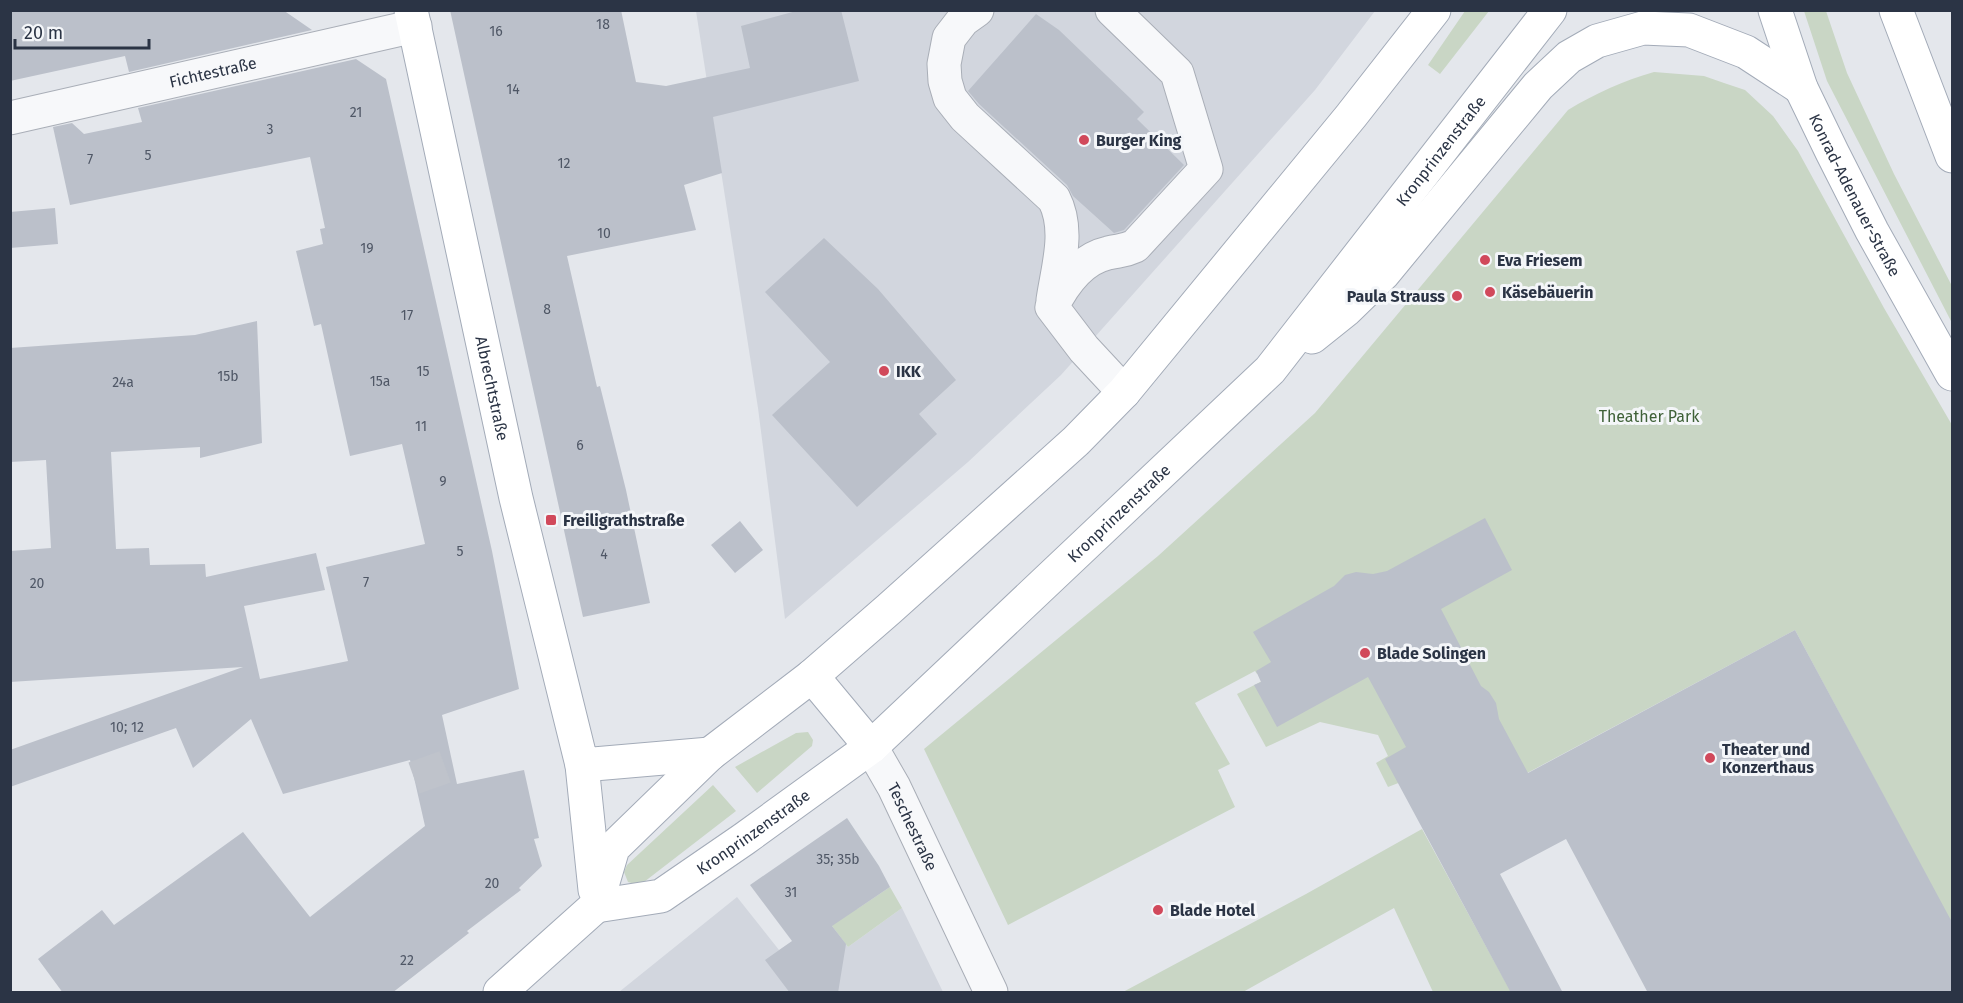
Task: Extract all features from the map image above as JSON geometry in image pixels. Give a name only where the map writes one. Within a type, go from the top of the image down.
[{"type":"main road","points":[[500,993],[596,906],[613,848],[710,754],[812,676],[1076,441],[1124,393],[1351,116],[1434,10]]},
{"type":"main road","name":"Kronprinzenstraße","points":[[596,906],[661,896],[871,747],[1270,370],[1550,10]]},
{"type":"main road","name":"Konrad-Adenauer-Straße","points":[[1775,10],[1801,88],[1872,231],[1953,374]]},
{"type":"main road","points":[[1896,10],[1953,156]]},
{"type":"main road","name":"Albrechtstraße","points":[[413,18],[516,498],[582,765],[596,906]]},
{"type":"main road","points":[[1270,370],[1347,309],[1383,274],[1538,86],[1569,57],[1596,41],[1643,28],[1689,30],[1746,52],[1801,88]]},
{"type":"main road","name":"Teschestraße","points":[[812,676],[871,747]]},
{"type":"main road","points":[[582,765],[710,754]]},
{"type":"street","points":[[977,10],[963,20],[949,38],[944,64],[945,81],[950,98],[965,117],[1054,199],[1060,211],[1063,235],[1052,307],[1084,349],[1124,393]]},
{"type":"street","points":[[1052,307],[1060,289],[1082,267],[1108,253],[1121,253],[1135,246],[1206,169],[1178,73],[1112,10]]},
{"type":"street","name":"Fichtestraße","points":[[10,118],[413,18]]},
{"type":"street","name":"Teschestraße","points":[[871,747],[894,788],[991,993]]},
{"type":"shaded area","points":[[696,11],[1375,11],[1315,90],[1061,375],[968,462],[785,619],[758,408]]},
{"type":"shaded area","points":[[737,897],[779,950],[827,920],[848,947],[902,908],[943,992],[619,992]]},
{"type":"green space","points":[[1465,11],[1489,11],[1440,74],[1428,65]]},
{"type":"green space","points":[[1804,11],[1826,11],[1847,73],[1894,174],[1952,286],[1952,323],[1827,81]]},
{"type":"green space","name":"Theather Park","points":[[1654,72],[1704,76],[1745,90],[1773,116],[1798,151],[1884,308],[1952,425],[1952,924],[1795,630],[1426,827],[1401,782],[1388,787],[1376,763],[1388,756],[1378,735],[1320,722],[1266,747],[1237,694],[1266,679],[1261,671],[1257,674],[1255,671],[1195,703],[1230,764],[1218,770],[1235,807],[1008,925],[924,749],[1158,556],[1315,413],[1568,110],[1610,88]]},
{"type":"green space","points":[[808,732],[813,740],[812,746],[757,793],[735,767],[796,733]]},
{"type":"green space","points":[[713,785],[736,811],[644,882],[638,885],[628,882],[624,872],[627,865]]},
{"type":"green space","points":[[1422,829],[1511,992],[1433,992],[1394,908],[1243,992],[1123,992],[1306,894]]},
{"type":"green space","points":[[890,887],[902,908],[848,947],[819,909],[857,909]]},
{"type":"building","points":[[10,10],[283,10],[312,30],[129,72],[125,56],[10,81]]},
{"type":"building","points":[[450,10],[621,10],[636,82],[666,86],[750,68],[741,26],[800,10],[841,10],[859,81],[713,117],[722,173],[684,185],[696,230],[567,256],[597,387],[600,386],[626,490],[650,603],[583,617]]},
{"type":"building","name":"Burger King","points":[[1036,14],[1059,30],[1144,112],[1137,119],[1184,165],[1124,230],[1114,233],[1073,196],[1067,185],[979,104],[968,91]]},
{"type":"building","points":[[356,59],[386,79],[492,551],[519,689],[442,715],[457,784],[524,770],[539,838],[534,839],[542,866],[519,888],[521,890],[392,993],[63,993],[38,959],[102,910],[114,925],[243,832],[310,917],[425,826],[410,760],[283,794],[251,719],[193,768],[176,728],[10,787],[10,750],[243,667],[10,682],[10,551],[51,548],[46,460],[10,462],[10,348],[195,335],[257,321],[262,443],[200,458],[200,447],[111,452],[116,549],[149,548],[150,565],[205,564],[206,577],[316,553],[325,590],[244,606],[260,679],[348,661],[326,567],[425,544],[402,444],[350,456],[321,324],[314,326],[296,251],[323,244],[320,229],[325,228],[310,157],[70,205],[53,127],[72,123],[84,134],[142,122],[138,108]]},
{"type":"building","points":[[55,208],[58,244],[10,248],[10,212]]},
{"type":"building","name":"IKK","points":[[824,238],[878,289],[956,380],[919,414],[937,434],[857,507],[772,415],[830,362],[765,292]]},
{"type":"building","name":"Theater und Konzerthaus","points":[[1485,518],[1512,570],[1441,609],[1481,686],[1489,692],[1496,703],[1499,719],[1528,773],[1795,630],[1953,924],[1953,993],[1648,993],[1566,839],[1500,874],[1563,993],[1511,993],[1385,759],[1406,747],[1368,677],[1277,727],[1254,685],[1261,682],[1256,671],[1271,662],[1253,632],[1334,586],[1345,575],[1356,572],[1373,574],[1387,571]]},
{"type":"building","points":[[740,521],[763,550],[735,573],[711,545]]},
{"type":"building","points":[[847,818],[890,887],[832,926],[846,944],[838,993],[790,993],[765,960],[792,941],[750,885]]},
{"type":"tunnel","points":[[414,778],[453,764]]},
{"type":"place","name":"Burger King","points":[[1084,140]]},
{"type":"place","name":"Eva Friesem","points":[[1485,260]]},
{"type":"place","name":"Käsebäuerin","points":[[1490,292]]},
{"type":"place","name":"Paula Strauss","points":[[1457,296]]},
{"type":"place","name":"IKK","points":[[884,371]]},
{"type":"place","name":"Freiligrathstraße","points":[[551,520]]},
{"type":"place","name":"Blade Solingen","points":[[1365,653]]},
{"type":"place","name":"Theater und Konzerthaus","points":[[1710,758]]},
{"type":"place","name":"Blade Hotel","points":[[1158,910]]}]
